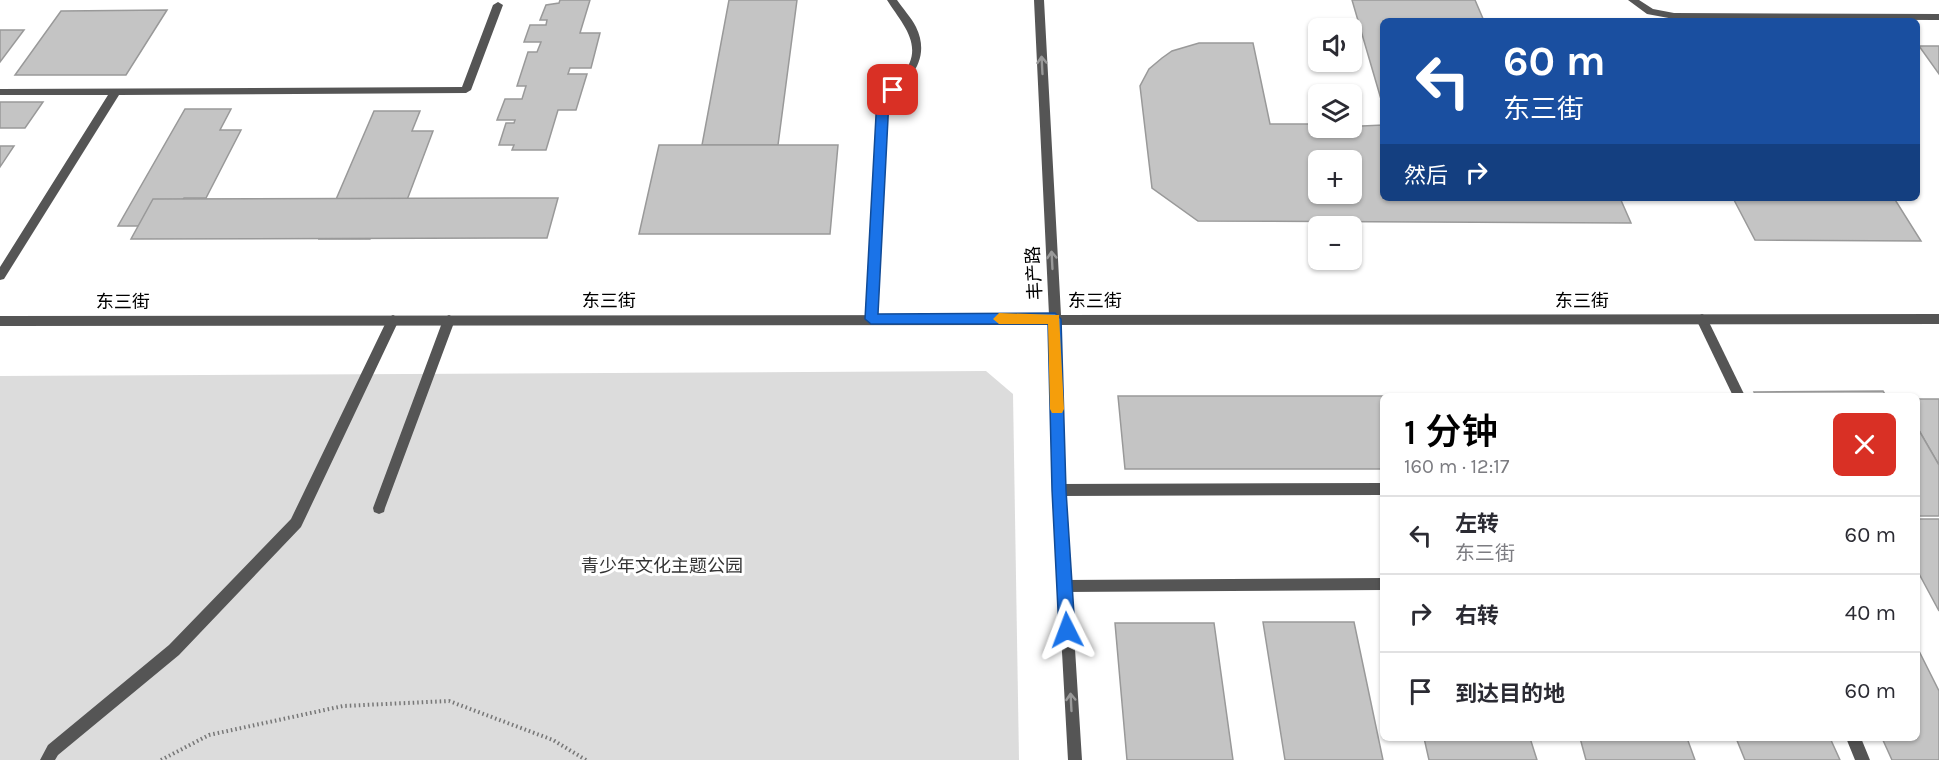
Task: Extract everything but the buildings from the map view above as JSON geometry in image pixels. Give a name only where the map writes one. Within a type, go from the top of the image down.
[{"type":"street","points":[[871,319],[883,97],[904,82],[915,62],[918,46],[912,27],[892,0]]},
{"type":"street","name":"丰产路","points":[[1039,0],[1055,319],[1059,490],[1075,760]]},
{"type":"street","points":[[1633,0],[1650,12],[1674,16],[1939,17]]},
{"type":"street","points":[[0,92],[466,90],[498,5]]},
{"type":"street","points":[[0,276],[116,91]]},
{"type":"street","points":[[1702,319],[1738,393]]},
{"type":"street","name":"东三街","points":[[0,321],[1939,319]]},
{"type":"street","points":[[47,760],[53,750],[174,650],[296,523],[393,320]]},
{"type":"street","points":[[379,508],[449,320]]},
{"type":"street","points":[[1059,490],[1380,489]]},
{"type":"street","points":[[1064,586],[1380,584]]},
{"type":"street","points":[[1854,741],[1863,760]]},
{"type":"path","points":[[161,760],[209,735],[343,706],[449,701],[553,740],[586,760]]},
{"type":"green space","name":"青少年文化主题公园","points":[[986,371],[1013,394],[1019,760],[0,760],[0,376]]},
{"type":"slow traffic","points":[[999,319],[1055,319],[1057,409]]},
{"type":"route","points":[[893,90],[883,97],[871,319],[1055,319],[1059,490],[1067,630]]}]
